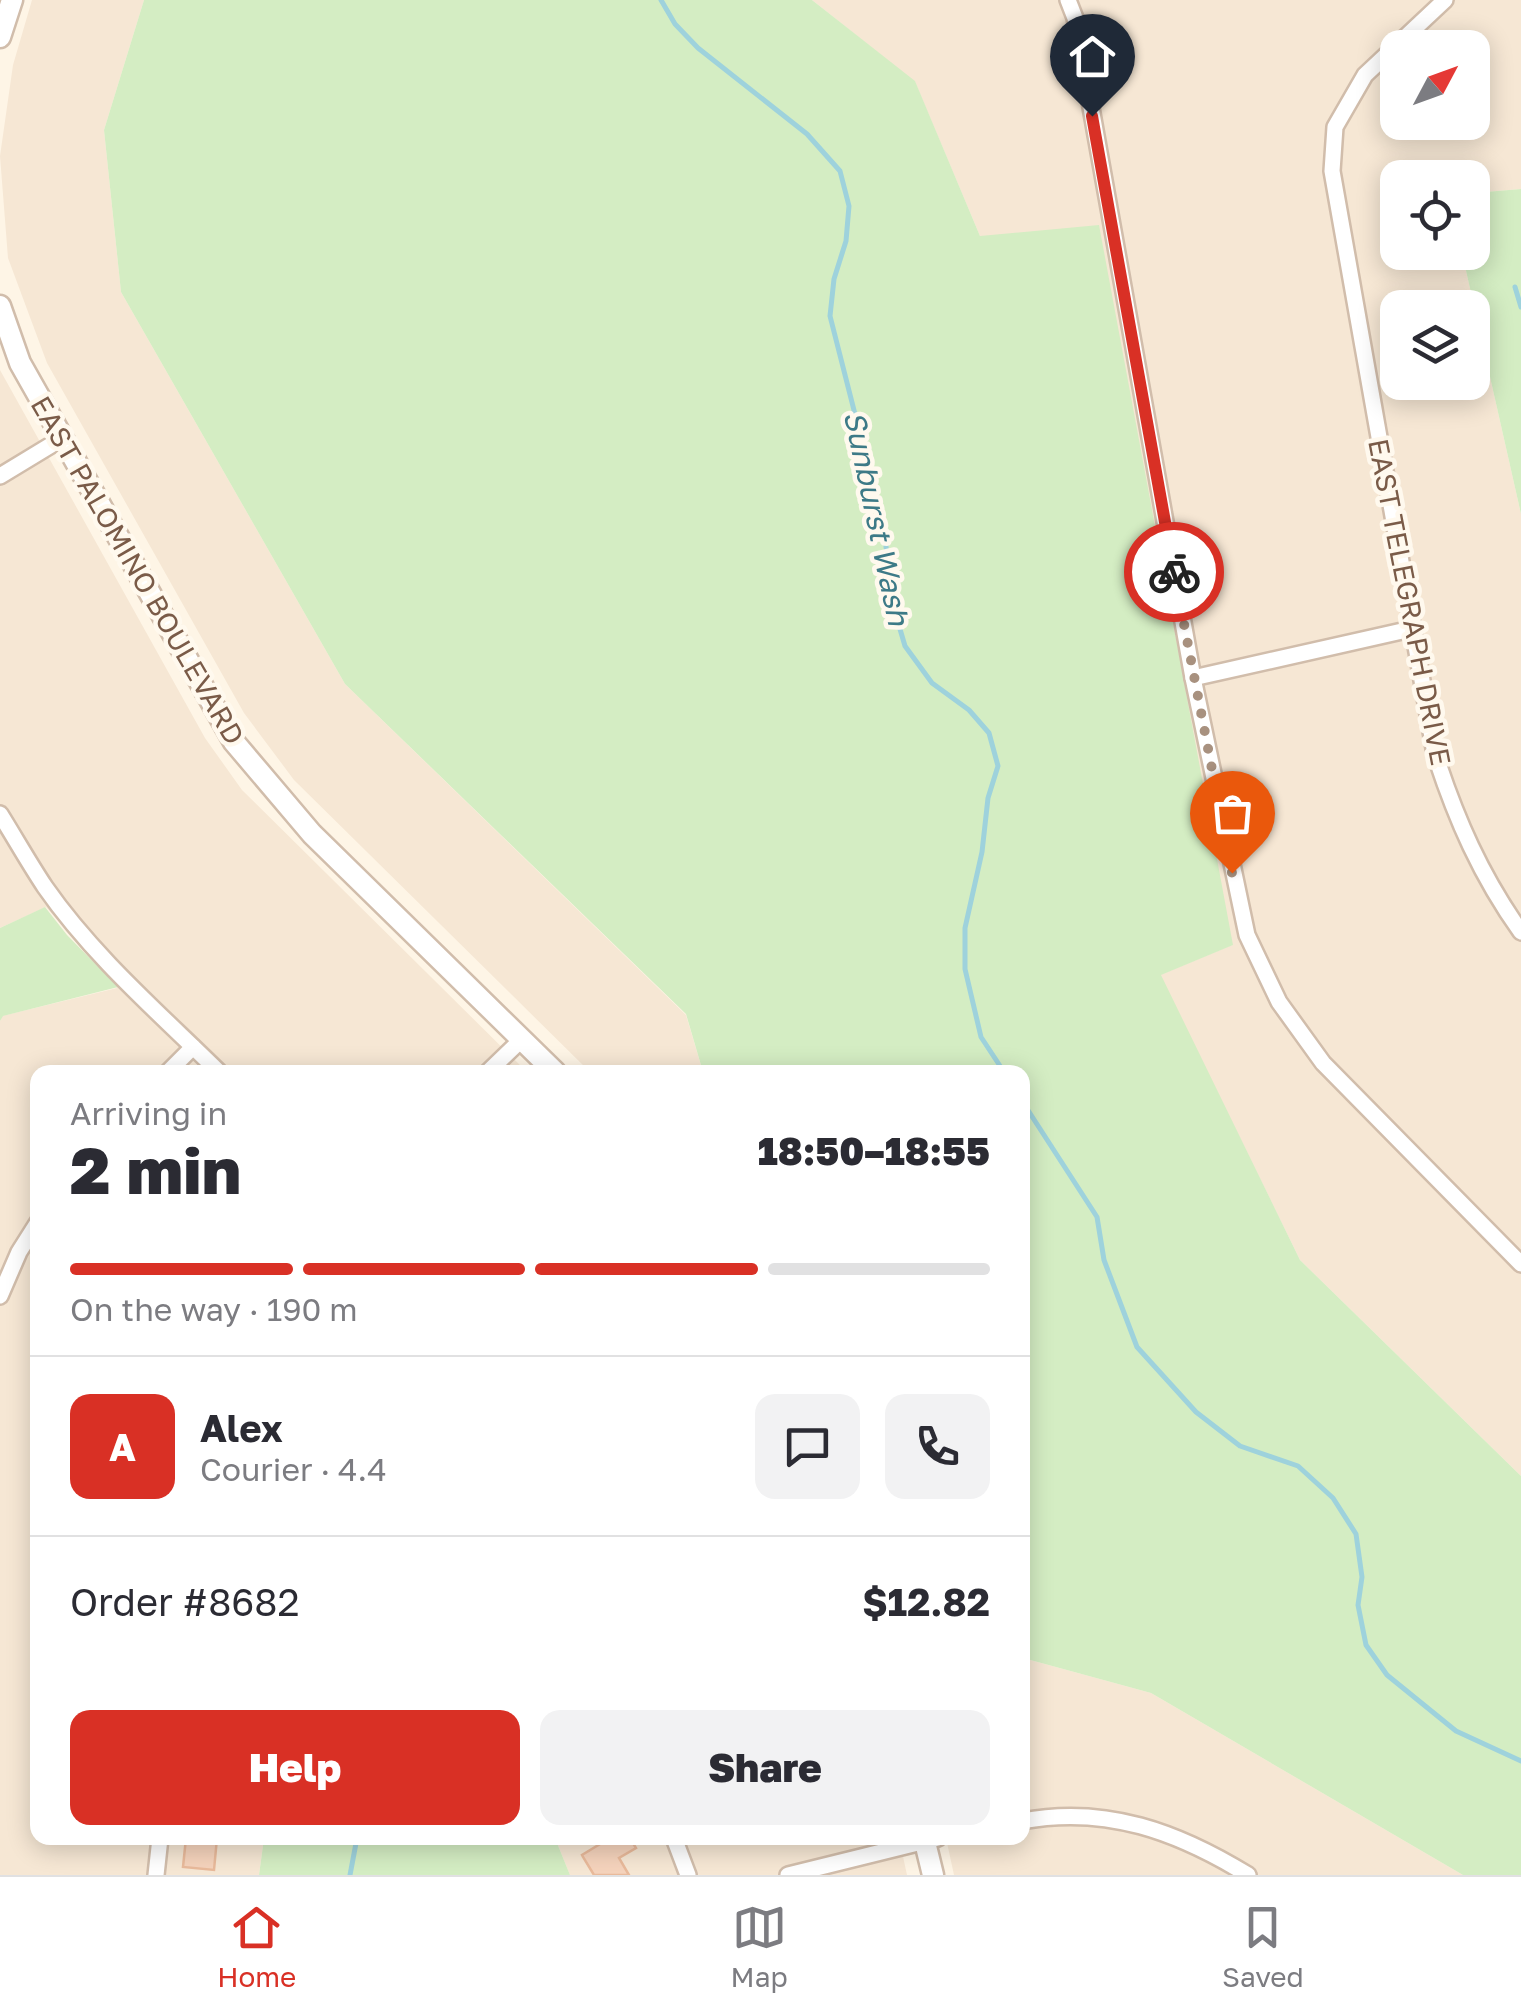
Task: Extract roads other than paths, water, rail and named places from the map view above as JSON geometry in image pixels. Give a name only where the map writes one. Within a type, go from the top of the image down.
[{"type":"street","points":[[0,37],[12,0]]},
{"type":"street","points":[[1068,0],[1075,18],[1193,678],[1247,935],[1279,1002],[1323,1063],[1521,1264]]},
{"type":"street","name":"EAST TELEGRAPH DRIVE","points":[[1445,0],[1365,75],[1335,127],[1332,171],[1434,754],[1458,823],[1493,894],[1521,932]]},
{"type":"street","name":"EAST PALOMINO BOULEVARD","points":[[0,306],[20,362],[61,440],[211,705],[261,777],[312,834],[548,1065]]},
{"type":"street","points":[[0,476],[61,440]]},
{"type":"street","points":[[1193,678],[1411,629]]},
{"type":"street","points":[[0,814],[45,887],[71,920],[117,973],[212,1065]]},
{"type":"street","points":[[495,1065],[522,1039]]},
{"type":"street","points":[[175,1065],[193,1047]]},
{"type":"street","points":[[0,1296],[30,1235]]},
{"type":"street","points":[[1030,1822],[1107,1818],[1160,1830],[1248,1875]]},
{"type":"street","points":[[156,1875],[159,1845]]},
{"type":"street","points":[[677,1845],[688,1875]]},
{"type":"street","points":[[788,1875],[902,1845]]},
{"type":"street","points":[[930,1845],[933,1875]]},
{"type":"waterway","name":"Sunburst Wash","points":[[661,0],[675,24],[698,48],[807,134],[840,171],[849,206],[846,241],[834,279],[830,316],[884,528],[892,602],[905,646],[932,683],[969,710],[989,733],[998,766],[988,798],[982,852],[965,928],[965,969],[981,1037],[999,1065]]},
{"type":"waterway","points":[[1515,287],[1521,307]]},
{"type":"waterway","name":"Sunburst Wash","points":[[1030,1113],[1097,1217],[1104,1260],[1137,1347],[1196,1412],[1240,1446],[1298,1466],[1333,1498],[1356,1534],[1362,1577],[1358,1605],[1366,1645],[1387,1675],[1456,1731],[1521,1761]]},
{"type":"waterway","points":[[350,1875],[356,1845]]}]
